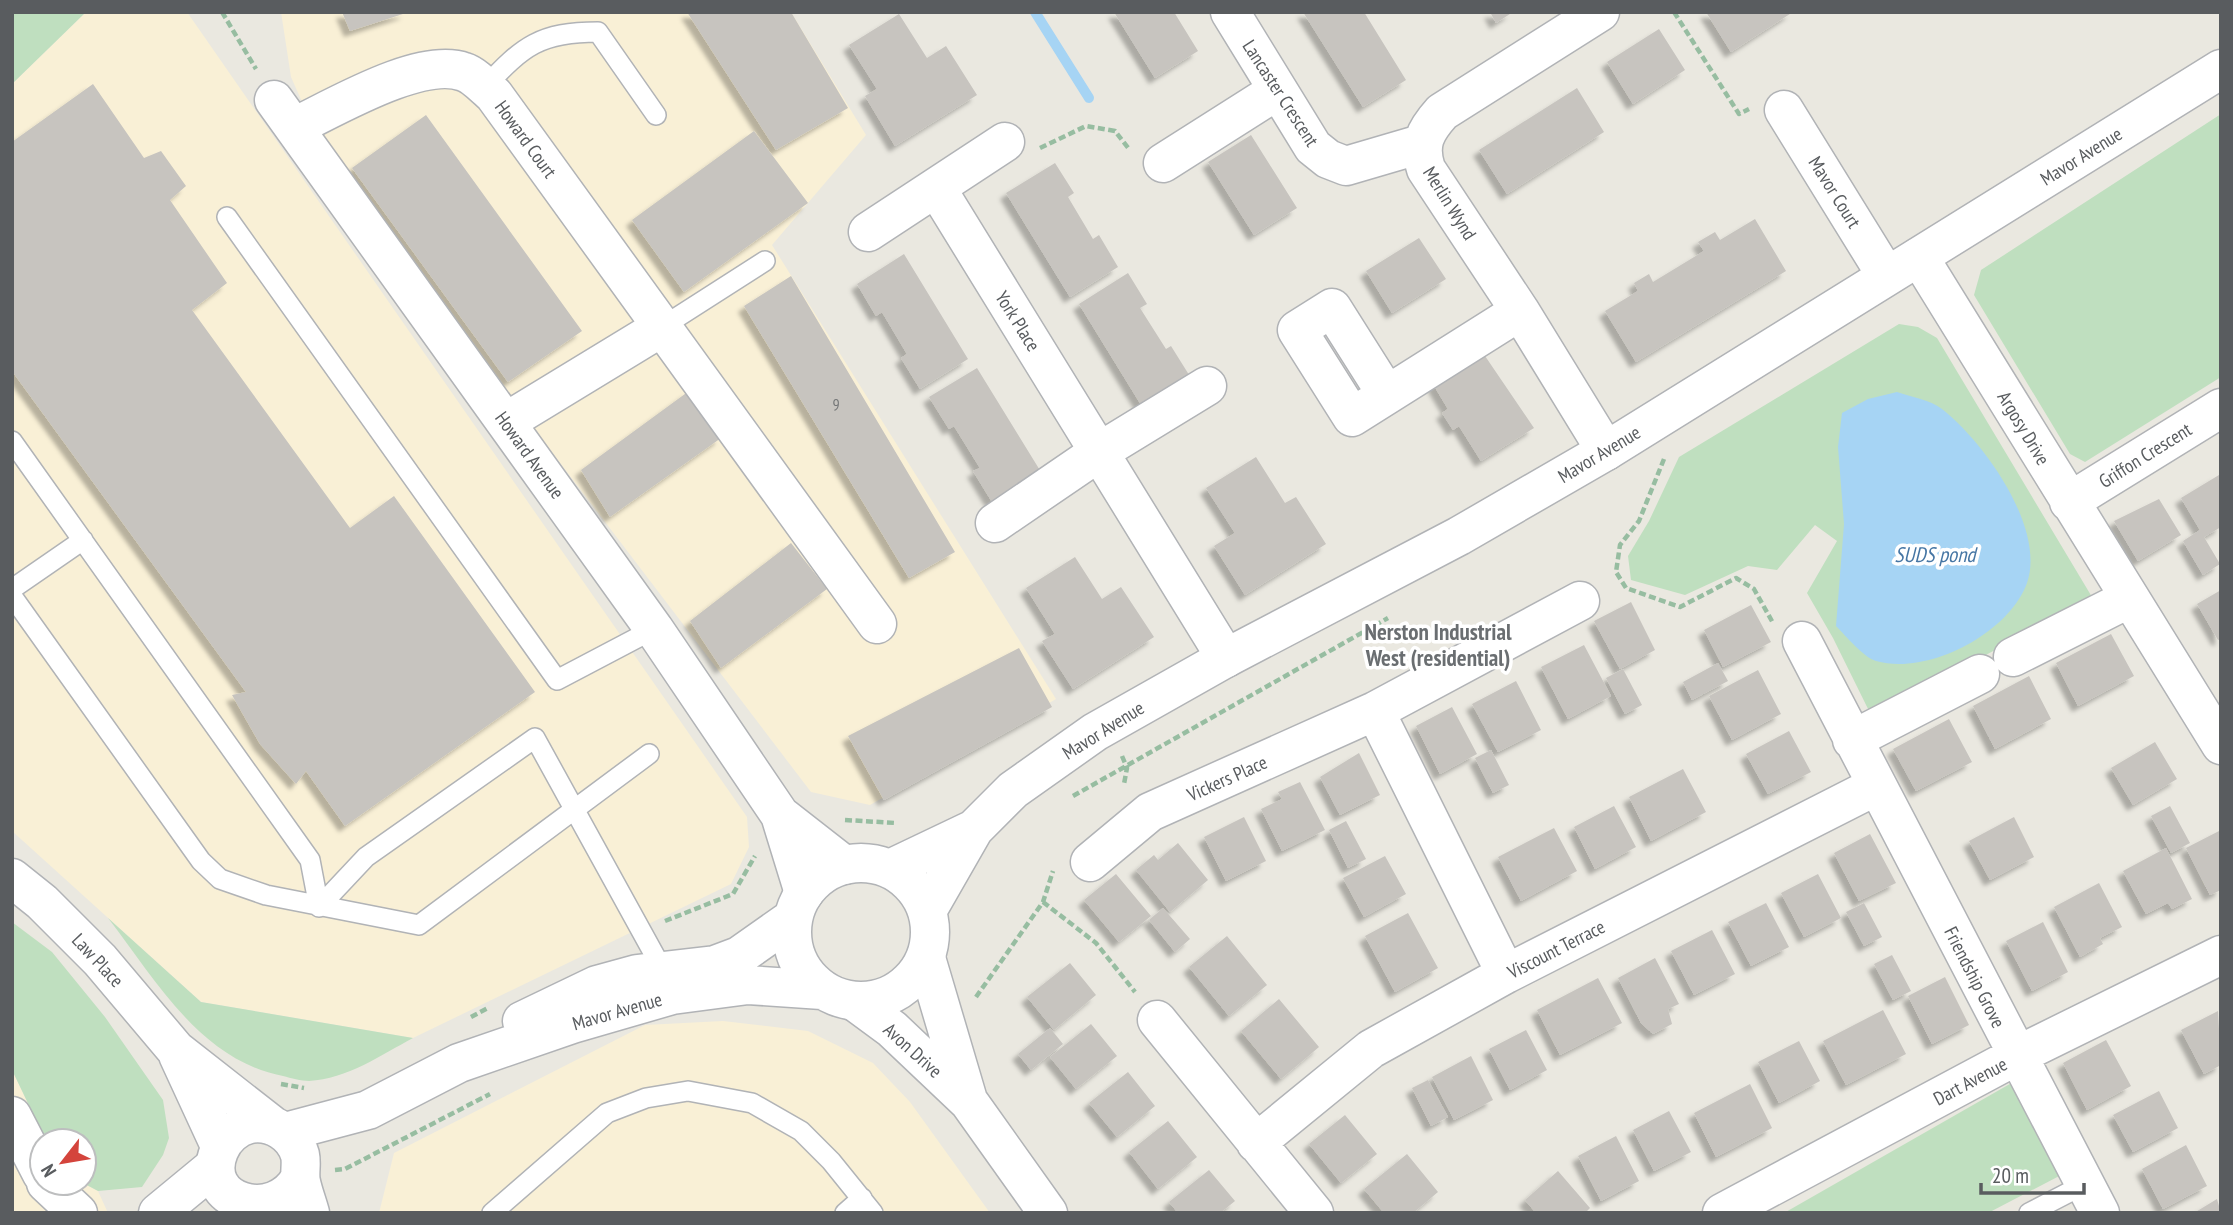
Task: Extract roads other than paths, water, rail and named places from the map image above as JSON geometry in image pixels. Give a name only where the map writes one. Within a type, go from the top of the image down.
[{"type":"street","name":"Lancaster Crescent","points":[[1230,12],[1314,147],[1328,159],[1346,166],[1421,144]]},
{"type":"street","name":"Merlin Wynd","points":[[1600,12],[1442,112],[1427,128],[1421,144],[1426,169],[1520,311],[1606,451]]},
{"type":"street","name":"Mavor Avenue","points":[[927,911],[974,829],[1013,790],[1107,725],[1226,658],[1460,536],[1606,451],[2221,69]]},
{"type":"street","name":"Howard Court","points":[[284,113],[422,71],[464,72],[494,95],[877,624]]},
{"type":"street","points":[[1163,163],[1278,90]]},
{"type":"street","name":"Mavor Court","points":[[1784,110],[1886,275]]},
{"type":"street","name":"Howard Avenue","points":[[284,113],[654,629],[780,814],[844,865]]},
{"type":"street","points":[[868,232],[1005,142]]},
{"type":"street","name":"York Place","points":[[937,189],[1226,658]]},
{"type":"street","name":"Argosy Drive","points":[[1919,257],[2221,745]]},
{"type":"street","points":[[1387,395],[1520,311]]},
{"type":"street","points":[[506,422],[662,327]]},
{"type":"street","points":[[995,523],[1099,452],[1207,386]]},
{"type":"street","name":"Griffon Crescent","points":[[2069,502],[2221,408]]},
{"type":"street","points":[[2013,657],[2130,598]]},
{"type":"street","name":"Vickers Place","points":[[1074,860],[1150,812],[1375,711],[1580,601]]},
{"type":"street","name":"Friendship Grove","points":[[1802,641],[2092,1199]]},
{"type":"street","points":[[1853,740],[1980,674]]},
{"type":"street","points":[[1375,711],[1507,974]]},
{"type":"street","name":"Viscount Terrace","points":[[1256,1143],[1371,1049],[1507,974],[1876,786]]},
{"type":"street","name":"Howard Avenue","points":[[780,814],[799,906]]},
{"type":"street","name":"Mavor Avenue","points":[[890,869],[974,829]]},
{"type":"street","points":[[867,863],[890,869],[906,879],[919,893],[927,911],[931,935],[926,958],[914,978],[897,992],[876,1000],[838,996],[807,976],[797,958],[792,939],[799,906],[829,871],[844,865],[867,863]]},
{"type":"street","name":"Law Place","points":[[12,878],[42,902],[100,960],[176,1050],[279,1129]]},
{"type":"street","name":"Mavor Avenue","points":[[668,982],[739,957],[799,906]]},
{"type":"street","name":"Dart Avenue","points":[[1722,1213],[2016,1056],[2221,955]]},
{"type":"street","name":"Avon Drive","points":[[926,958],[968,1102]]},
{"type":"street","name":"Mavor Avenue","points":[[279,1129],[368,1110],[459,1063],[507,1029],[552,1004],[597,985],[668,982],[748,985],[838,996]]},
{"type":"street","name":"Avon Drive","points":[[838,996],[892,1029],[968,1102],[1048,1213]]},
{"type":"street","points":[[1157,1020],[1314,1213]]},
{"type":"street","name":"Law Place","points":[[176,1050],[218,1156]]},
{"type":"street","name":"Mavor Avenue","points":[[304,1186],[368,1110]]},
{"type":"street","points":[[12,1116],[28,1147]]},
{"type":"street","points":[[158,1213],[218,1156],[237,1129],[248,1125],[279,1129],[294,1142],[304,1186],[287,1199],[255,1208],[177,1213]]},
{"type":"street","points":[[218,1156],[223,1191],[255,1208]]},
{"type":"street","points":[[61,1197],[78,1213]]},
{"type":"lane","points":[[485,88],[517,52],[561,32],[598,33],[656,115]]},
{"type":"lane","points":[[227,217],[557,680],[654,629]]},
{"type":"lane","points":[[662,327],[765,261]]},
{"type":"lane","points":[[12,441],[310,860],[319,907]]},
{"type":"lane","points":[[12,589],[83,540]]},
{"type":"lane","points":[[12,596],[201,860],[220,879],[265,895],[419,925],[649,754]]},
{"type":"lane","points":[[319,907],[366,857],[535,738],[668,982]]},
{"type":"lane","points":[[492,1213],[607,1114],[646,1098],[688,1091],[752,1103],[801,1131],[867,1205],[845,1213]]},
{"type":"lane","points":[[2029,1213],[2092,1199]]},
{"type":"water","name":"SUDS pond","points":[[1897,392],[1927,401],[1942,409],[1976,442],[2020,512],[2028,537],[2031,561],[2027,583],[2017,601],[1985,634],[1942,656],[1897,664],[1871,659],[1836,626],[1844,524],[1838,447],[1842,413],[1868,399]]},
{"type":"waterway","points":[[1035,12],[1089,98]]},
{"type":"district","name":"Nerston Industrial West (residential)","points":[[1438,645]]}]
